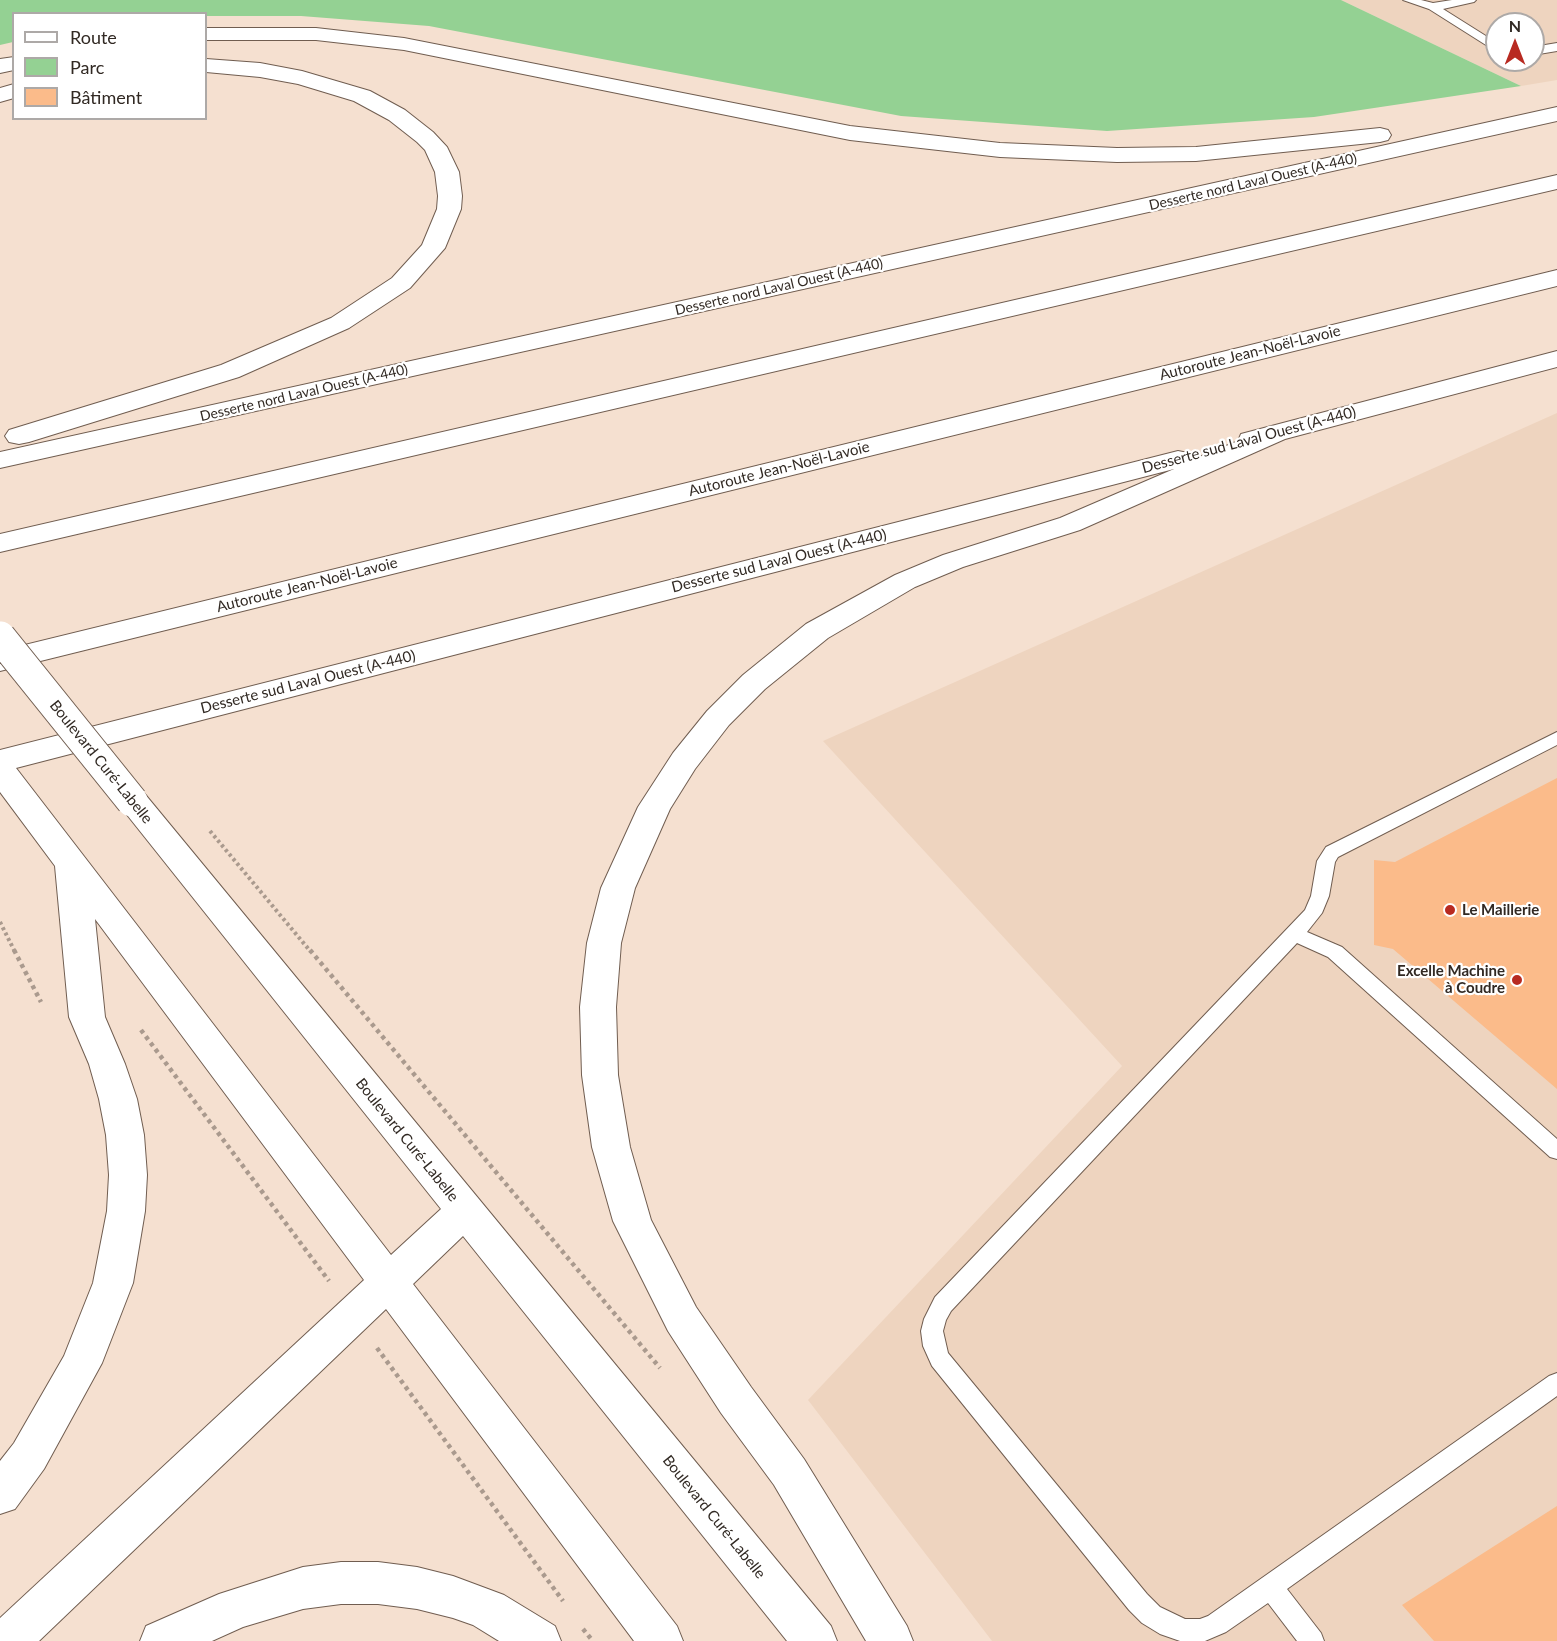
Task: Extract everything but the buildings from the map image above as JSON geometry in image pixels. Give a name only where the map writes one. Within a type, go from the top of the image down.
[{"type":"main road","points":[[207,34],[289,33],[375,40],[436,50],[850,133],[924,143],[1036,153],[1117,155],[1226,152],[1553,115]]},
{"type":"main road","points":[[0,442],[230,371],[322,332],[363,310],[401,283],[433,248],[449,209],[447,172],[435,147],[412,125],[362,96],[324,83],[260,70],[207,66]]},
{"type":"main road","name":"Desserte nord Laval Ouest (A-440)","points":[[0,460],[1553,115]]},
{"type":"main road","points":[[0,543],[1557,182]]},
{"type":"main road","name":"Autoroute Jean-Noël-Lavoie","points":[[0,661],[1557,278]]},
{"type":"main road","name":"Desserte sud Laval Ouest (A-440)","points":[[0,765],[36,752],[1274,435],[1557,359]]},
{"type":"main road","points":[[891,1641],[789,1472],[691,1334],[632,1221],[610,1138],[600,1075],[598,1040],[598,1007],[604,943],[618,888],[654,807],[684,761],[718,718],[754,682],[817,631],[863,603],[916,576],[953,561],[1070,524],[1274,435]]},
{"type":"main road","name":"Boulevard Curé-Labelle","points":[[0,637],[815,1641]]},
{"type":"main road","points":[[0,765],[44,827],[661,1641]]},
{"type":"main road","points":[[0,1495],[29,1456],[82,1362],[113,1283],[126,1211],[128,1175],[125,1135],[118,1099],[107,1064],[87,1017],[72,863]]},
{"type":"main road","points":[[7,1641],[464,1211]]},
{"type":"main road","points":[[162,1641],[235,1609],[268,1598],[303,1588],[341,1583],[378,1583],[417,1588],[453,1597],[488,1610],[539,1641]]},
{"type":"lane","points":[[1409,0],[1433,7],[1485,40]]},
{"type":"lane","points":[[1433,7],[1470,0]]},
{"type":"lane","points":[[1557,738],[1332,852],[1326,861],[1320,896],[1313,913],[943,1304],[935,1318],[932,1331],[934,1346],[940,1359],[1138,1602],[1151,1615],[1169,1626],[1185,1631],[1201,1631],[1217,1624],[1557,1383]]},
{"type":"lane","points":[[1294,934],[1335,952],[1557,1151]]},
{"type":"lane","points":[[1271,1587],[1312,1641]]},
{"type":"path","points":[[206,826],[661,1370]]},
{"type":"path","points":[[0,922],[43,1005]]},
{"type":"shaded area","points":[[1341,0],[1557,0],[1557,80],[1521,86],[1492,72],[1545,72],[1545,12],[1485,12],[1485,69]]},
{"type":"shaded area","points":[[1557,413],[1557,1641],[992,1641],[808,1400],[1122,1066],[823,741]]},
{"type":"green space","points":[[0,0],[1341,0],[1485,69],[1485,72],[1492,72],[1521,86],[1314,117],[1107,131],[901,116],[429,26],[301,16],[207,16],[207,12],[12,12],[12,42],[0,45]]},
{"type":"place","name":"Le Maillerie","points":[[1450,910]]},
{"type":"place","name":"Excelle Machine à Coudre","points":[[1517,980]]}]
